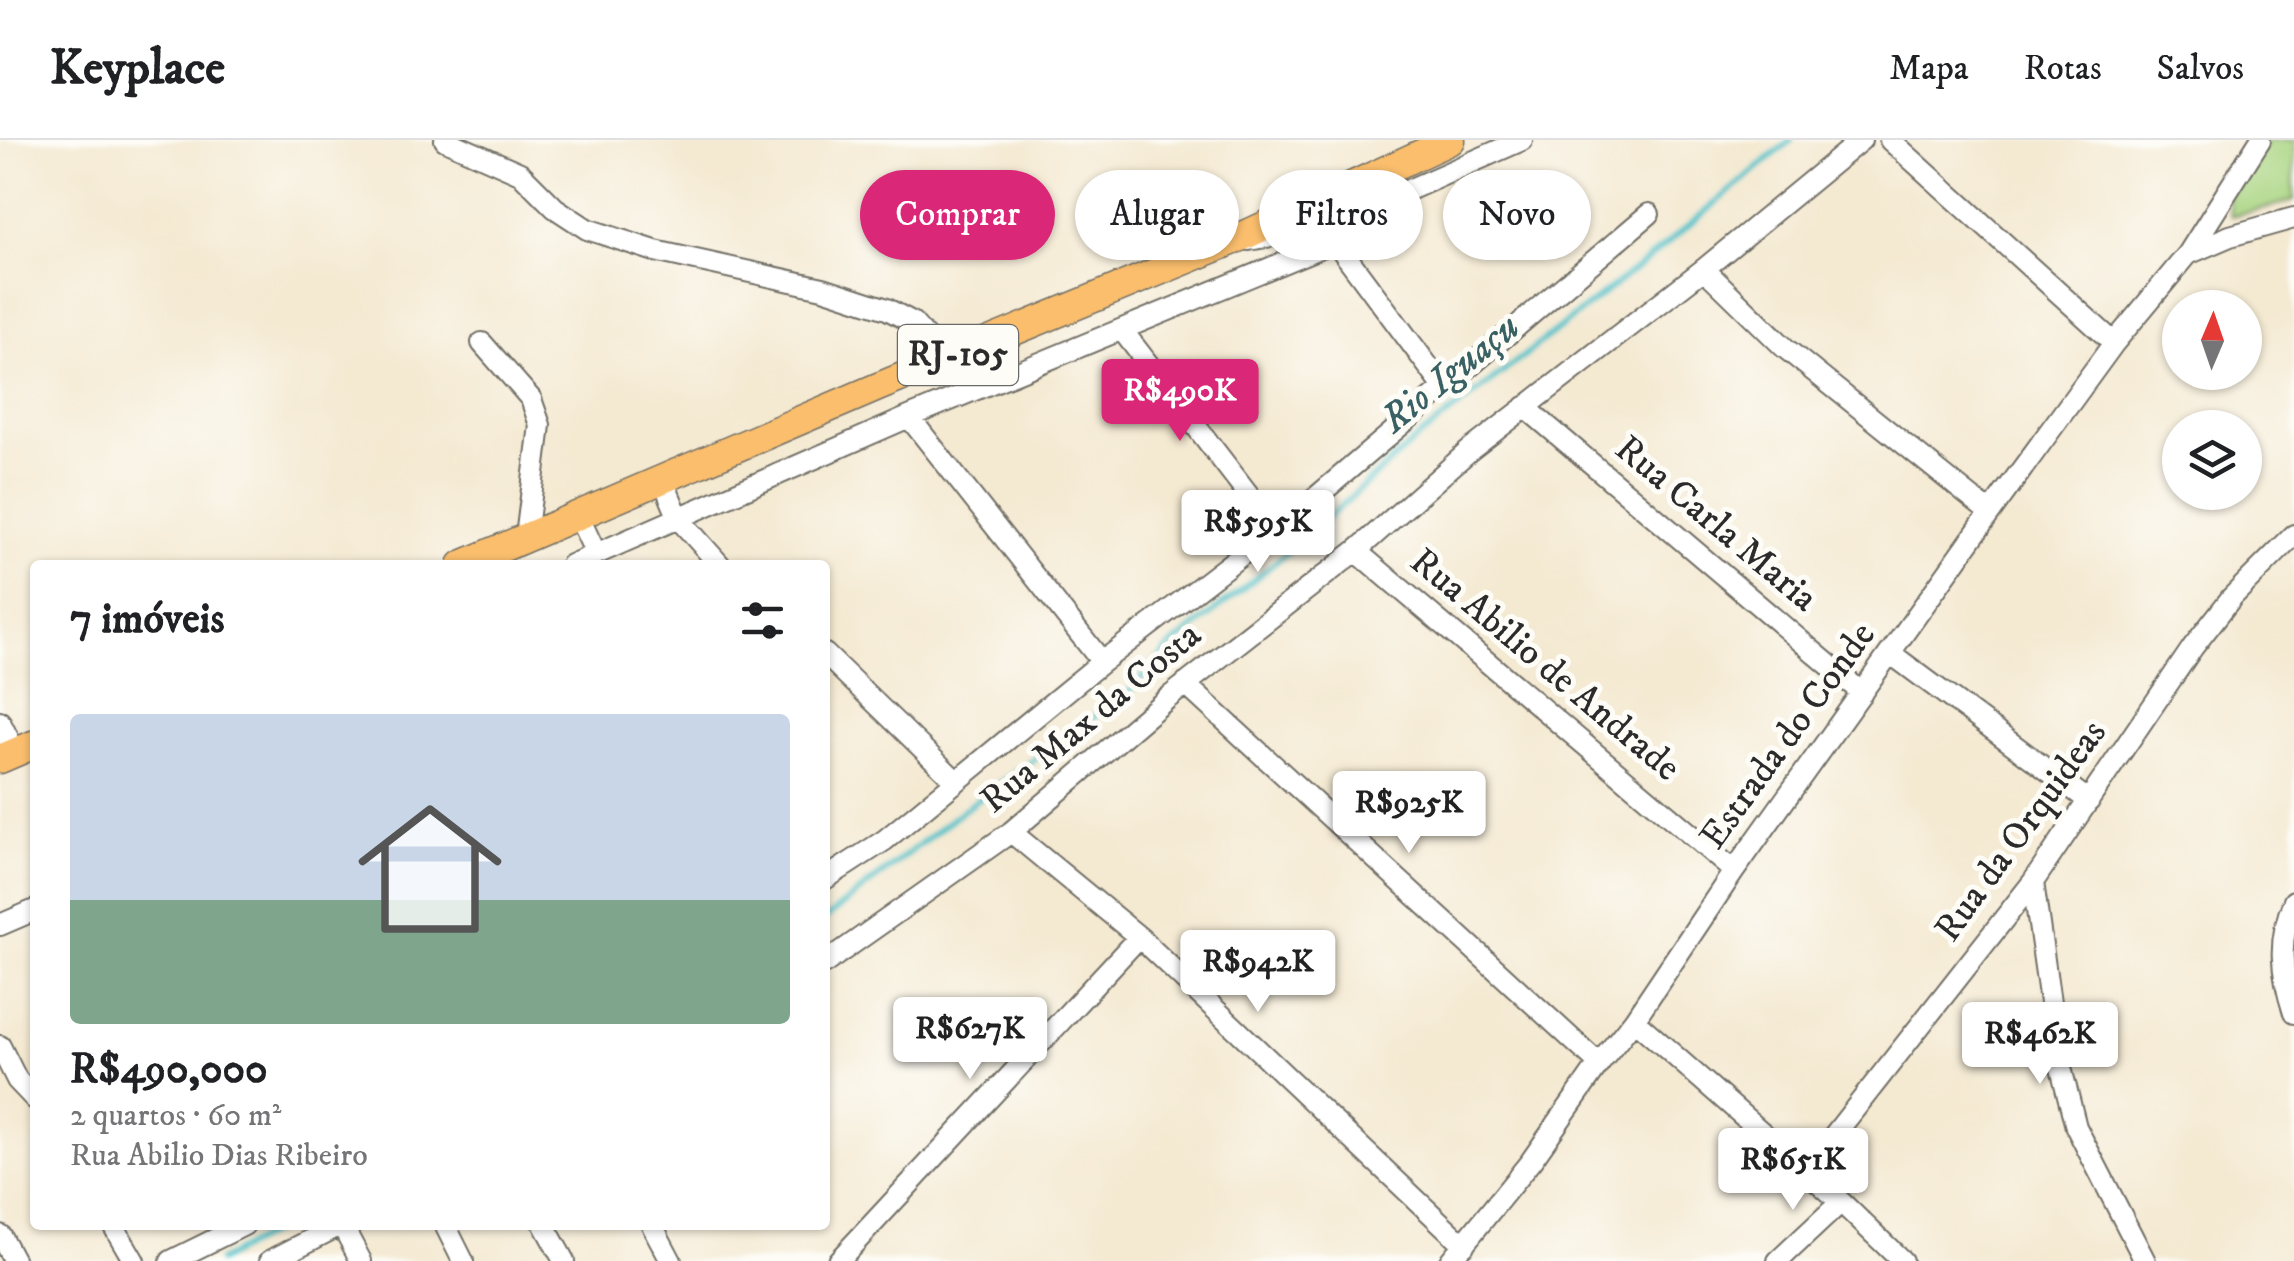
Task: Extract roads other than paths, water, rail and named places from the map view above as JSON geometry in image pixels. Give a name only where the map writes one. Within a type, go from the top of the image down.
[{"type":"main road","name":"RJ-105","points":[[1239,238],[1452,140]]},
{"type":"main road","name":"RJ-105","points":[[473,560],[1186,260]]},
{"type":"street","points":[[445,140],[520,173],[555,208],[588,228],[654,251],[823,288],[886,308],[912,322],[940,362]]},
{"type":"street","points":[[1423,188],[1522,140]]},
{"type":"street","name":"Rua Max da Costa","points":[[830,960],[1011,832],[1185,684],[1356,552],[1469,452],[1704,269],[1861,140]]},
{"type":"street","points":[[1890,140],[2114,343]]},
{"type":"street","name":"Estrada do Conde","points":[[1457,1253],[1531,1161],[1598,1064],[1634,1020],[1734,870],[2114,343],[2188,254],[2260,140]]},
{"type":"street","name":"Rua Max da Costa","points":[[830,876],[884,840],[1102,662],[1275,529],[1649,214]]},
{"type":"street","name":"Estrada do Conde","points":[[2188,254],[2230,236],[2294,218]]},
{"type":"street","points":[[582,560],[909,417],[1122,330],[1274,260]]},
{"type":"street","points":[[1349,260],[1443,386]]},
{"type":"street","points":[[1704,269],[1785,348],[1990,513]]},
{"type":"street","points":[[1122,330],[1275,529]]},
{"type":"street","points":[[482,343],[531,399],[540,426],[526,537]]},
{"type":"street","name":"Rua Carla Maria","points":[[1525,408],[1862,693]]},
{"type":"street","points":[[909,417],[1102,662]]},
{"type":"street","points":[[662,480],[679,519],[716,560]]},
{"type":"street","points":[[578,514],[596,554]]},
{"type":"street","name":"Rua da Orquideas","points":[[1806,1171],[2033,882],[2232,597],[2294,535]]},
{"type":"street","name":"Rua Abilio de Andrade","points":[[1356,552],[1734,870]]},
{"type":"street","points":[[1890,653],[2089,801]]},
{"type":"street","points":[[830,659],[955,780]]},
{"type":"street","points":[[1185,684],[1598,1064]]},
{"type":"street","points":[[0,722],[17,752]]},
{"type":"street","points":[[1011,832],[1139,937],[1457,1253]]},
{"type":"street","points":[[2033,882],[2057,1052],[2076,1127],[2144,1261]]},
{"type":"street","points":[[2294,900],[2284,934],[2282,976],[2294,1014]]},
{"type":"street","points":[[0,926],[30,912]]},
{"type":"street","points":[[838,1261],[1139,937]]},
{"type":"street","points":[[1634,1020],[1842,1202],[1902,1261]]},
{"type":"street","points":[[0,1046],[17,1080],[30,1093]]},
{"type":"street","points":[[1778,1261],[1842,1202]]},
{"type":"street","points":[[116,1230],[134,1261]]},
{"type":"street","points":[[170,1261],[230,1230]]},
{"type":"street","points":[[270,1261],[331,1230]]},
{"type":"street","points":[[344,1230],[360,1261]]},
{"type":"street","points":[[448,1230],[464,1261]]},
{"type":"street","points":[[547,1230],[564,1261]]},
{"type":"street","points":[[655,1230],[671,1261]]},
{"type":"street","points":[[0,1234],[14,1261]]},
{"type":"waterway","name":"Rio Iguaçu","points":[[830,915],[962,811],[1128,693],[1169,648],[1304,539],[1412,443],[1647,260],[1791,140]]},
{"type":"waterway","name":"Rio Iguaçu","points":[[219,1261],[276,1230]]}]
